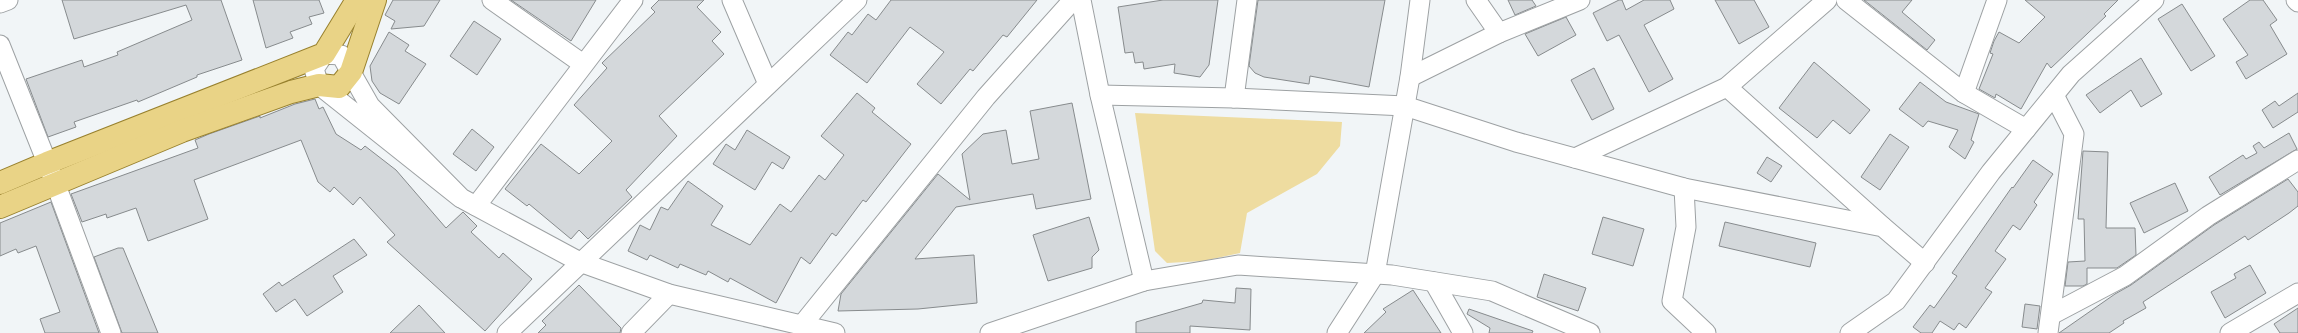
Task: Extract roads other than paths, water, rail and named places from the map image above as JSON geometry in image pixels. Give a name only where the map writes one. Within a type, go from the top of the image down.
[{"type":"main road","points":[[0,183],[324,54],[357,0]]},
{"type":"main road","points":[[0,207],[56,185],[182,131],[291,92],[319,85],[339,87],[351,72],[375,0]]},
{"type":"street","points":[[0,3],[8,0]]},
{"type":"street","points":[[492,0],[583,64]]},
{"type":"street","points":[[469,202],[583,64],[633,0]]},
{"type":"street","points":[[732,0],[768,84]]},
{"type":"street","points":[[507,333],[857,0]]},
{"type":"street","points":[[802,325],[986,97],[1074,0]]},
{"type":"street","points":[[1081,0],[1100,95],[1144,281]]},
{"type":"street","points":[[1234,98],[1247,0]]},
{"type":"street","points":[[1338,333],[1374,274],[1410,78],[1420,0]]},
{"type":"street","points":[[1476,0],[1499,33]]},
{"type":"street","points":[[1410,78],[1499,33],[1580,0]]},
{"type":"street","points":[[1575,158],[1727,86],[1827,0]]},
{"type":"street","points":[[1964,93],[1997,0]]},
{"type":"street","points":[[1850,333],[1896,301],[1926,263],[1991,172],[2071,74],[2154,0]]},
{"type":"street","points":[[1856,3],[1964,93],[2026,129]]},
{"type":"street","points":[[0,46],[56,185],[111,333]]},
{"type":"street","points":[[469,202],[370,106],[341,55],[324,54],[314,69],[319,85],[469,202],[580,262],[669,294],[835,333]]},
{"type":"street","points":[[1727,86],[1883,227],[1926,263]]},
{"type":"street","points":[[1100,95],[1234,98],[1405,106],[1516,142],[1684,188],[1883,227]]},
{"type":"street","points":[[2048,333],[2074,134],[2054,95]]},
{"type":"street","points":[[2051,314],[2124,276],[2208,216],[2298,160]]},
{"type":"street","points":[[1684,188],[1686,227],[1672,301],[1706,333]]},
{"type":"street","points":[[990,333],[1144,281],[1238,265],[1374,274],[1492,291],[1590,333]]},
{"type":"street","points":[[1434,282],[1463,333]]},
{"type":"street","points":[[2230,333],[2298,293]]},
{"type":"street","points":[[631,333],[669,294]]},
{"type":"street","points":[[643,333],[669,294]]}]
